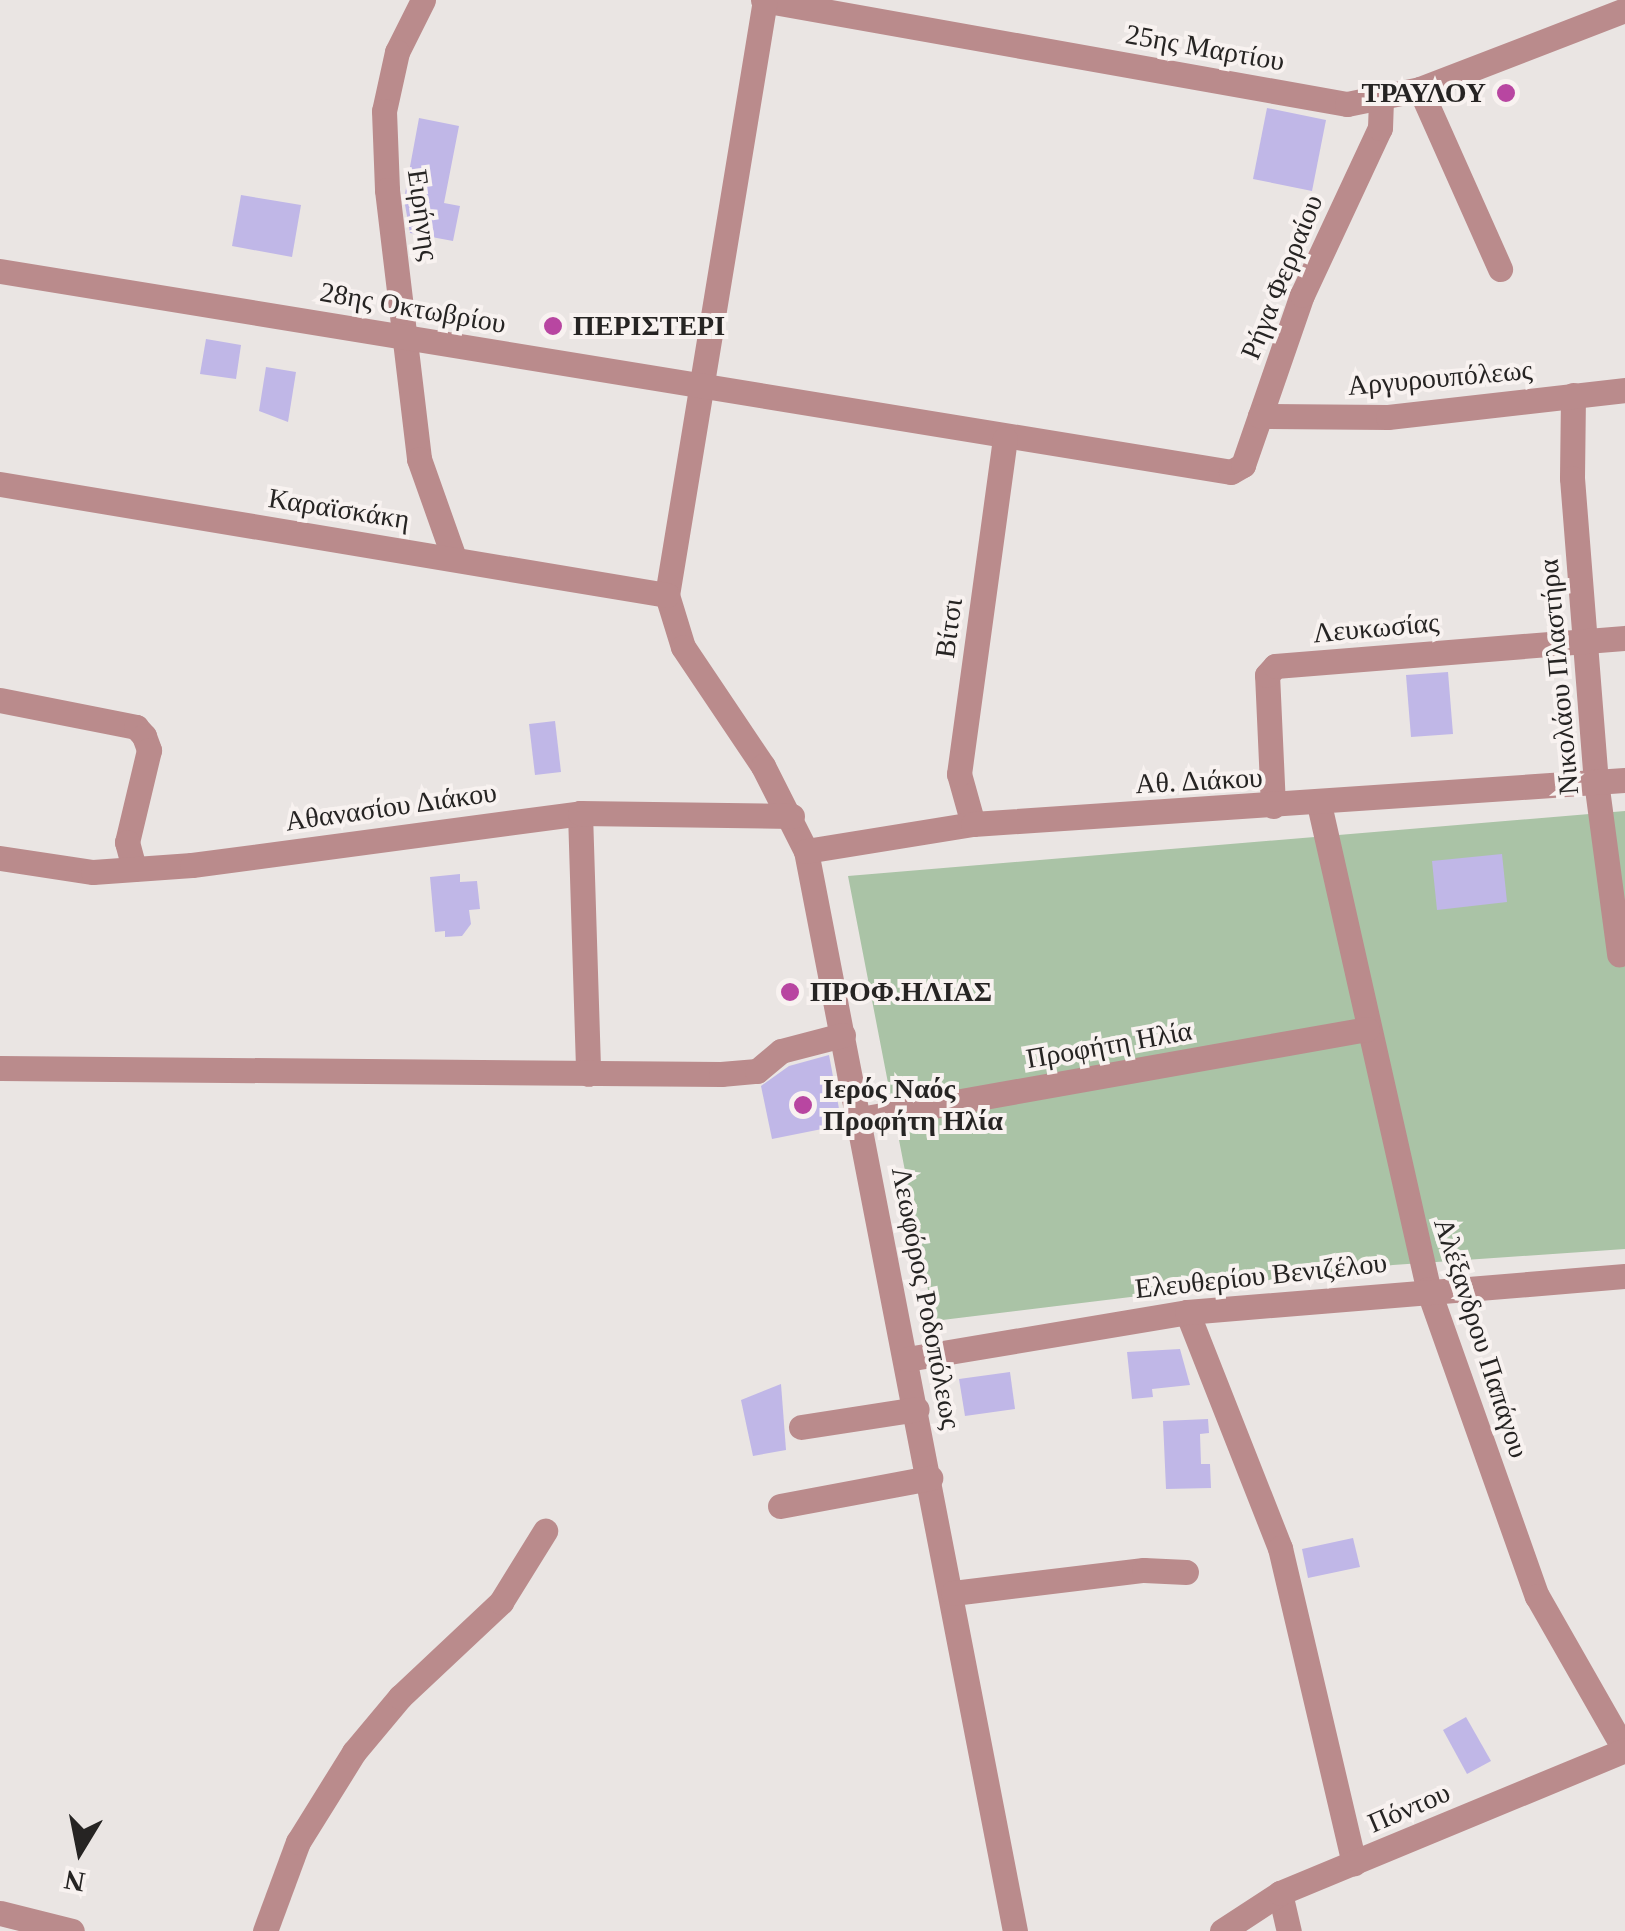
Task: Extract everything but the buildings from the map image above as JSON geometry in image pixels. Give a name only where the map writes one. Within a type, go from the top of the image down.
[{"type":"street","name":"Ειρήνης","points":[[422,0],[397,52],[384,111],[387,190],[408,336],[419,458],[454,558]]},
{"type":"street","name":"25ης Μαρτίου","points":[[764,0],[1347,104],[1420,90],[1625,10]]},
{"type":"street","name":"Λεωφόρος Ροδοπόλεως","points":[[764,0],[667,595],[683,647],[792,816],[806,851],[953,1594],[1014,1931]]},
{"type":"street","points":[[1420,90],[1500,270]]},
{"type":"street","name":"Ρήγα Φερραίου","points":[[1231,472],[1243,466],[1302,294],[1380,128],[1381,100]]},
{"type":"street","name":"28ης Οκτωβρίου","points":[[0,271],[408,336],[1005,439],[1231,472]]},
{"type":"street","name":"Αργυρουπόλεως","points":[[1260,416],[1388,417],[1625,390]]},
{"type":"street","name":"Νικολάου Πλαστήρα","points":[[1573,394],[1596,781],[1619,954]]},
{"type":"street","name":"Βίτσι","points":[[973,824],[958,774],[1005,439]]},
{"type":"street","name":"Καραϊσκάκη","points":[[0,484],[667,595]]},
{"type":"street","name":"Λευκωσίας","points":[[1273,806],[1267,675],[1275,666],[1625,638]]},
{"type":"street","points":[[0,700],[136,727],[144,736],[149,750],[127,842],[134,870]]},
{"type":"street","name":"Αθ. Διάκου","points":[[806,851],[973,824],[1319,804],[1625,780]]},
{"type":"street","name":"Αλέξανδρου Παπάγου","points":[[1319,804],[1428,1288],[1537,1596],[1625,1750]]},
{"type":"street","points":[[580,812],[588,1074]]},
{"type":"street","name":"Αθανασίου Διάκου","points":[[0,858],[93,872],[134,870],[580,812],[792,816]]},
{"type":"street","name":"Προφήτη Ηλία","points":[[860,1120],[1368,1029]]},
{"type":"street","points":[[0,1068],[588,1074],[757,1071],[781,1051],[844,1035]]},
{"type":"street","name":"Ελευθερίου Βενιζέλου","points":[[907,1360],[1186,1312],[1428,1288],[1625,1276]]},
{"type":"street","points":[[1186,1312],[1280,1548],[1354,1863]]},
{"type":"street","points":[[801,1426],[917,1408]]},
{"type":"street","points":[[780,1506],[930,1478]]},
{"type":"street","points":[[265,1931],[298,1842],[354,1752],[400,1697],[502,1602],[545,1531]]},
{"type":"street","points":[[953,1594],[1144,1570],[1186,1572]]},
{"type":"street","name":"Πόντου","points":[[1222,1931],[1280,1893],[1625,1750]]},
{"type":"street","points":[[1280,1893],[1289,1931]]},
{"type":"street","points":[[0,1913],[72,1931]]},
{"type":"green space","points":[[1625,811],[1625,1249],[1393,1265],[934,1321],[848,876]]},
{"type":"place","name":"ΤΡΑΥΛΟΥ","points":[[1506,93]]},
{"type":"place","name":"ΠΕΡΙΣΤΕΡΙ","points":[[553,326]]},
{"type":"place","name":"ΠΡΟΦ.ΗΛΙΑΣ","points":[[790,992]]},
{"type":"place","name":"Ιερός Ναός Προφήτη Ηλία","points":[[803,1105]]}]
